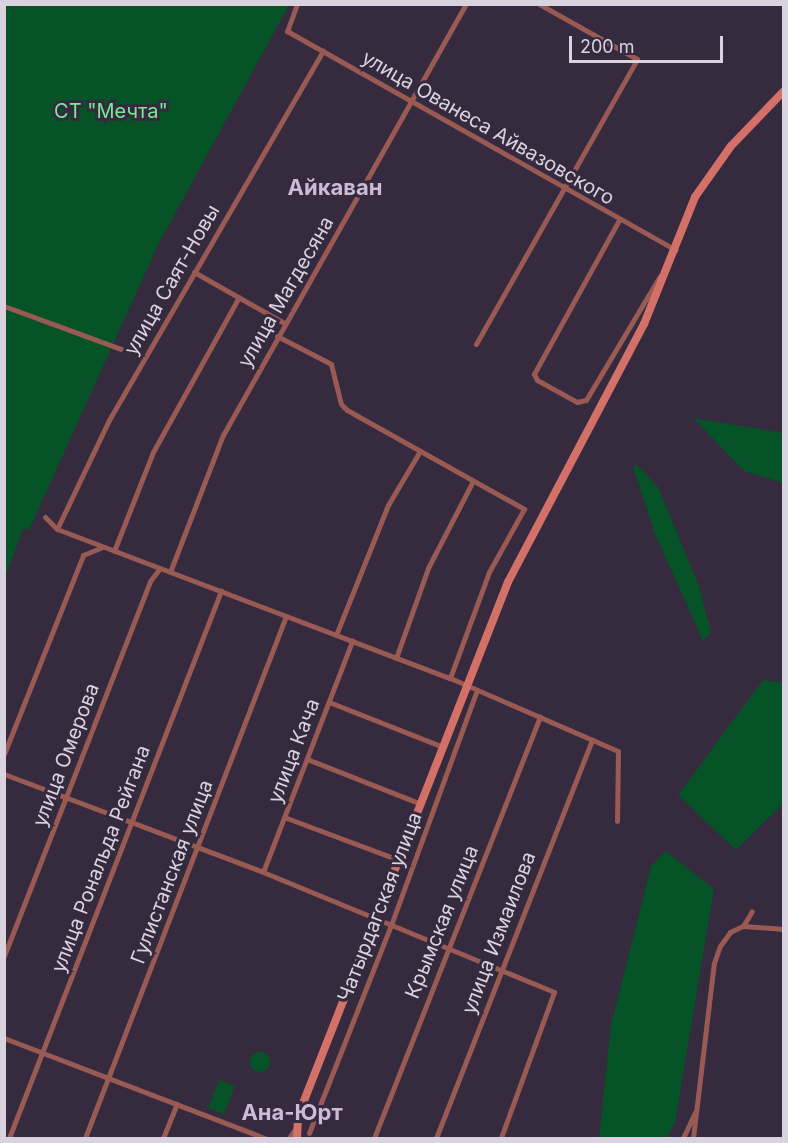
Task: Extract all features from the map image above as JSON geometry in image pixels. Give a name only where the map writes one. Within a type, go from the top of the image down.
[{"type":"main road","points":[[297,1138],[295,1129],[508,582],[644,324],[695,197],[731,146],[783,90]]},
{"type":"street","name":"улица Ованеса Айвазовского","points":[[297,4],[287,31],[564,190],[676,249]]},
{"type":"street","name":"улица Магдесяна","points":[[170,572],[223,435],[284,323],[412,103],[466,4]]},
{"type":"street","points":[[476,344],[637,59],[539,4]]},
{"type":"street","name":"улица Саят-Новы","points":[[57,529],[91,453],[323,51]]},
{"type":"street","points":[[619,220],[534,374],[537,380],[577,402],[586,400],[676,249]]},
{"type":"street","points":[[194,272],[284,323]]},
{"type":"street","points":[[114,551],[153,453],[239,297]]},
{"type":"street","points":[[4,306],[121,349]]},
{"type":"street","points":[[277,336],[331,364],[340,404],[347,410],[524,509],[489,572],[450,678]]},
{"type":"street","points":[[336,635],[388,505],[420,451]]},
{"type":"street","points":[[396,658],[428,568],[473,481]]},
{"type":"street","points":[[45,517],[57,529],[450,678],[618,751],[617,821]]},
{"type":"street","points":[[4,754],[83,555],[104,547]]},
{"type":"street","name":"улица Омерова","points":[[4,956],[150,581],[160,568]]},
{"type":"street","name":"улица Рональда Рейгана","points":[[9,1138],[221,591]]},
{"type":"street","name":"Гулистанская улица","points":[[85,1138],[286,616]]},
{"type":"street","name":"улица Кача","points":[[263,872],[352,641]]},
{"type":"street","name":"Чатырдагская улица","points":[[309,1133],[391,925],[477,690]]},
{"type":"street","points":[[329,702],[443,747]]},
{"type":"street","name":"Крымская улица","points":[[374,1138],[446,949],[540,717]]},
{"type":"street","name":"улица Измаилова","points":[[436,1138],[500,969],[592,739]]},
{"type":"street","points":[[307,759],[421,804]]},
{"type":"street","points":[[4,774],[263,872],[554,992],[501,1138]]},
{"type":"street","points":[[284,817],[399,860]]},
{"type":"street","points":[[743,926],[752,911]]},
{"type":"street","points":[[693,1138],[714,963],[730,932],[743,926],[783,929]]},
{"type":"street","points":[[4,1038],[264,1138]]},
{"type":"street","points":[[163,1138],[177,1104]]},
{"type":"street","points":[[683,1138],[696,1110]]},
{"type":"street","points":[[289,1138],[295,1129]]},
{"type":"green space","name":"СТ \"Мечта\"","points":[[5,5],[289,5],[158,245],[29,530],[23,529],[5,578]]},
{"type":"green space","points":[[693,418],[783,433],[783,483],[744,471]]},
{"type":"green space","points":[[637,465],[658,487],[699,586],[711,632],[703,641],[655,534],[633,467]]},
{"type":"green space","points":[[763,680],[783,683],[783,804],[736,850],[678,795]]},
{"type":"green space","points":[[666,851],[714,889],[675,1123],[666,1138],[599,1138],[611,1025],[651,866]]},
{"type":"green space","points":[[260,1052],[267,1055],[270,1062],[267,1069],[260,1072],[253,1069],[250,1062],[253,1055]]},
{"type":"green space","points":[[219,1080],[235,1086],[224,1114],[208,1108]]},
{"type":"district","name":"Айкаван","points":[[335,188]]},
{"type":"district","name":"Ана-Юрт","points":[[292,1113]]}]
